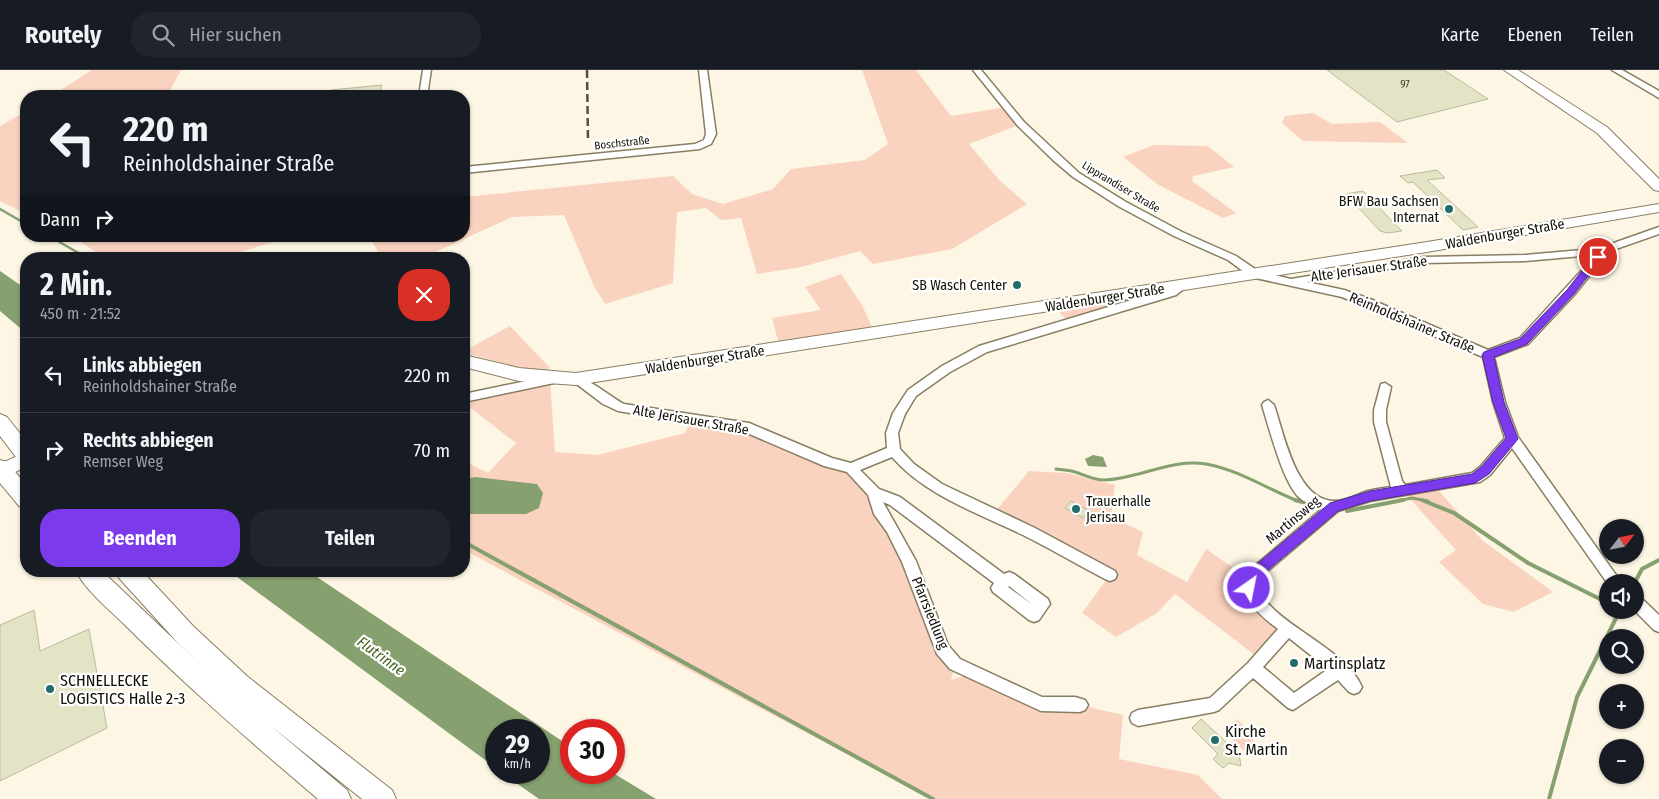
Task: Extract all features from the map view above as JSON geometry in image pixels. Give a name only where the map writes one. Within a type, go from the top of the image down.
[{"type":"main road","points":[[0,422],[20,447]]},
{"type":"main road","points":[[1,470],[20,493]]},
{"type":"main road","points":[[93,577],[126,612],[223,702],[338,799]]},
{"type":"main road","points":[[132,577],[186,635],[239,685],[301,737],[383,799]]},
{"type":"street","points":[[424,90],[427,70]]},
{"type":"street","name":"Boschstraße","points":[[470,169],[697,147],[708,142],[711,134],[703,70]]},
{"type":"street","name":"Lipprandiser Straße","points":[[977,70],[1021,124],[1076,175],[1136,212],[1232,258],[1255,274]]},
{"type":"street","points":[[1510,70],[1602,130],[1656,187],[1659,206]]},
{"type":"street","points":[[1616,70],[1659,95]]},
{"type":"street","name":"Waldenburger Straße","points":[[470,363],[515,376],[550,380],[576,379],[1508,234],[1659,206]]},
{"type":"street","points":[[1488,355],[1524,342],[1570,292],[1598,257],[1612,247],[1659,230]]},
{"type":"street","name":"Alte Jerisauer Straße","points":[[1288,281],[1424,260],[1524,258],[1582,253],[1598,257]]},
{"type":"street","name":"Reinholdshainer Straße","points":[[1255,274],[1366,302],[1488,355],[1499,402],[1512,439],[1608,574]]},
{"type":"street","points":[[1110,574],[1030,532],[937,488],[909,468],[894,451],[892,433],[899,413],[912,393],[946,369],[983,350],[1094,314],[1172,292],[1182,286]]},
{"type":"street","name":"Alte Jerisauer Straße","points":[[576,379],[607,401],[622,408],[749,428],[829,462],[851,468]]},
{"type":"street","name":"Waldenburger Straße","points":[[470,397],[550,380]]},
{"type":"street","points":[[1386,387],[1380,410],[1380,422],[1396,484],[1402,490]]},
{"type":"street","points":[[1268,405],[1280,436],[1293,481],[1304,494],[1334,507]]},
{"type":"street","name":"Martinsweg","points":[[1288,628],[1258,603],[1249,588],[1249,579],[1334,507],[1370,496],[1475,478],[1485,471],[1512,439]]},
{"type":"street","points":[[851,468],[894,451]]},
{"type":"street","points":[[1,470],[20,462]]},
{"type":"street","name":"Pfarrsiedlung","points":[[851,468],[874,493],[879,510],[892,528],[909,560],[942,649],[955,664],[1041,704],[1053,707],[1067,702],[1080,705]]},
{"type":"street","name":"Pfarrsiedlung","points":[[874,493],[894,500],[1004,582]]},
{"type":"street","points":[[1644,611],[1659,625]]},
{"type":"street","points":[[1138,718],[1214,705],[1253,668],[1288,628],[1323,653],[1354,687]]},
{"type":"street","points":[[1253,668],[1293,703],[1339,670]]},
{"type":"shaded area","points":[[92,70],[181,70],[170,90],[60,90]]},
{"type":"shaded area","points":[[862,70],[916,70],[951,116],[1007,107],[1021,124],[969,144],[1000,181],[1027,204],[952,249],[873,264],[860,251],[801,267],[757,274],[741,218],[721,220],[706,208],[677,212],[673,283],[605,304],[594,286],[564,215],[512,217],[470,236],[470,196],[673,176],[692,194],[723,204],[773,189],[791,169],[865,160],[888,144]]},
{"type":"shaded area","points":[[1313,113],[1332,124],[1380,122],[1408,143],[1303,141],[1282,123],[1285,116]]},
{"type":"shaded area","points":[[20,114],[20,211],[0,201],[0,126]]},
{"type":"shaded area","points":[[1154,145],[1208,146],[1234,167],[1193,176],[1192,181],[1236,213],[1223,218],[1157,184],[1123,157]]},
{"type":"shaded area","points":[[80,242],[273,242],[240,252],[96,252]]},
{"type":"shaded area","points":[[372,242],[457,242],[435,252],[378,252]]},
{"type":"shaded area","points":[[841,274],[862,305],[875,334],[780,348],[772,318],[821,310],[805,287]]},
{"type":"shaded area","points":[[1123,299],[1118,305],[1067,320],[1057,310]]},
{"type":"shaded area","points":[[510,326],[550,368],[543,373],[470,355],[470,348]]},
{"type":"shaded area","points":[[550,380],[555,452],[598,455],[685,433],[691,419],[725,423],[851,468],[874,493],[955,664],[951,680],[970,674],[1041,707],[1080,705],[1123,715],[1119,759],[1198,775],[1222,799],[931,799],[470,553],[470,464],[488,473],[516,443],[470,408],[470,397]]},
{"type":"shaded area","points":[[1029,471],[1066,473],[1115,485],[1111,517],[1143,532],[1137,555],[1187,582],[1206,549],[1249,579],[1249,588],[1288,628],[1260,659],[1175,594],[1157,613],[1116,637],[1082,613],[1110,575],[993,514]]},
{"type":"shaded area","points":[[1434,485],[1482,540],[1553,592],[1514,612],[1483,604],[1439,562],[1456,550],[1402,490]]},
{"type":"shaded area","points":[[1237,719],[1254,736],[1251,748],[1245,752],[1224,731]]},
{"type":"water","points":[[0,271],[20,285],[20,328],[0,311]]},
{"type":"water","points":[[1093,455],[1103,457],[1107,467],[1088,466],[1085,459]]},
{"type":"water","points":[[476,477],[537,484],[543,493],[539,508],[526,514],[470,514],[470,478]]},
{"type":"water","name":"Flutrinne","points":[[237,577],[317,577],[529,719],[485,719],[485,760]]},
{"type":"water","points":[[550,733],[560,740],[560,784],[625,784],[625,780],[656,799],[539,799],[518,784],[550,784]]},
{"type":"building","points":[[1327,70],[1444,70],[1488,99],[1397,122]]},
{"type":"building","points":[[382,85],[381,90],[331,90]]},
{"type":"building","name":"BFW Bau Sachsen Internat","points":[[1437,170],[1445,178],[1427,180],[1478,227],[1463,230],[1413,182],[1408,183],[1400,176]]},
{"type":"building","points":[[1363,191],[1402,231],[1387,233],[1380,231],[1346,194]]},
{"type":"building","name":"Trauerhalle Jerisau","points":[[1071,501],[1089,511],[1083,518],[1065,508]]},
{"type":"building","name":"SCHNELLECKE LOGISTICS Halle 2-3","points":[[34,610],[40,651],[89,629],[107,728],[0,781],[0,625]]},
{"type":"building","name":"Kirche St. Martin","points":[[1201,719],[1239,754],[1241,766],[1229,763],[1223,768],[1213,759],[1218,754],[1192,728]]},
{"type":"waterway","points":[[0,209],[20,221]]},
{"type":"waterway","points":[[59,242],[77,252]]},
{"type":"waterway","points":[[1056,469],[1073,471],[1104,480],[1117,479],[1180,464],[1206,464],[1241,475],[1297,500]]},
{"type":"waterway","points":[[1397,501],[1412,498],[1428,501]]},
{"type":"waterway","points":[[1297,500],[1318,506]]},
{"type":"waterway","points":[[1347,511],[1403,500]]},
{"type":"waterway","points":[[1422,500],[1454,513],[1528,563],[1599,598]]},
{"type":"waterway","points":[[470,545],[933,799]]},
{"type":"waterway","points":[[1639,574],[1642,569],[1659,560]]},
{"type":"waterway","points":[[1549,799],[1577,697],[1616,619]]},
{"type":"railway","points":[[587,70],[588,142]]},
{"type":"place","name":"BFW Bau Sachsen Internat","points":[[1449,209]]},
{"type":"place","name":"SB Wasch Center","points":[[1017,285]]},
{"type":"place","name":"Trauerhalle Jerisau","points":[[1076,509]]},
{"type":"place","name":"Martinsplatz","points":[[1294,663]]},
{"type":"place","name":"SCHNELLECKE LOGISTICS Halle 2-3","points":[[50,689]]},
{"type":"place","name":"Kirche St. Martin","points":[[1215,740]]},
{"type":"route","points":[[1249,588],[1249,579],[1334,507],[1370,496],[1475,478],[1485,471],[1512,439],[1499,402],[1488,355],[1524,342],[1570,292],[1598,257]]}]
